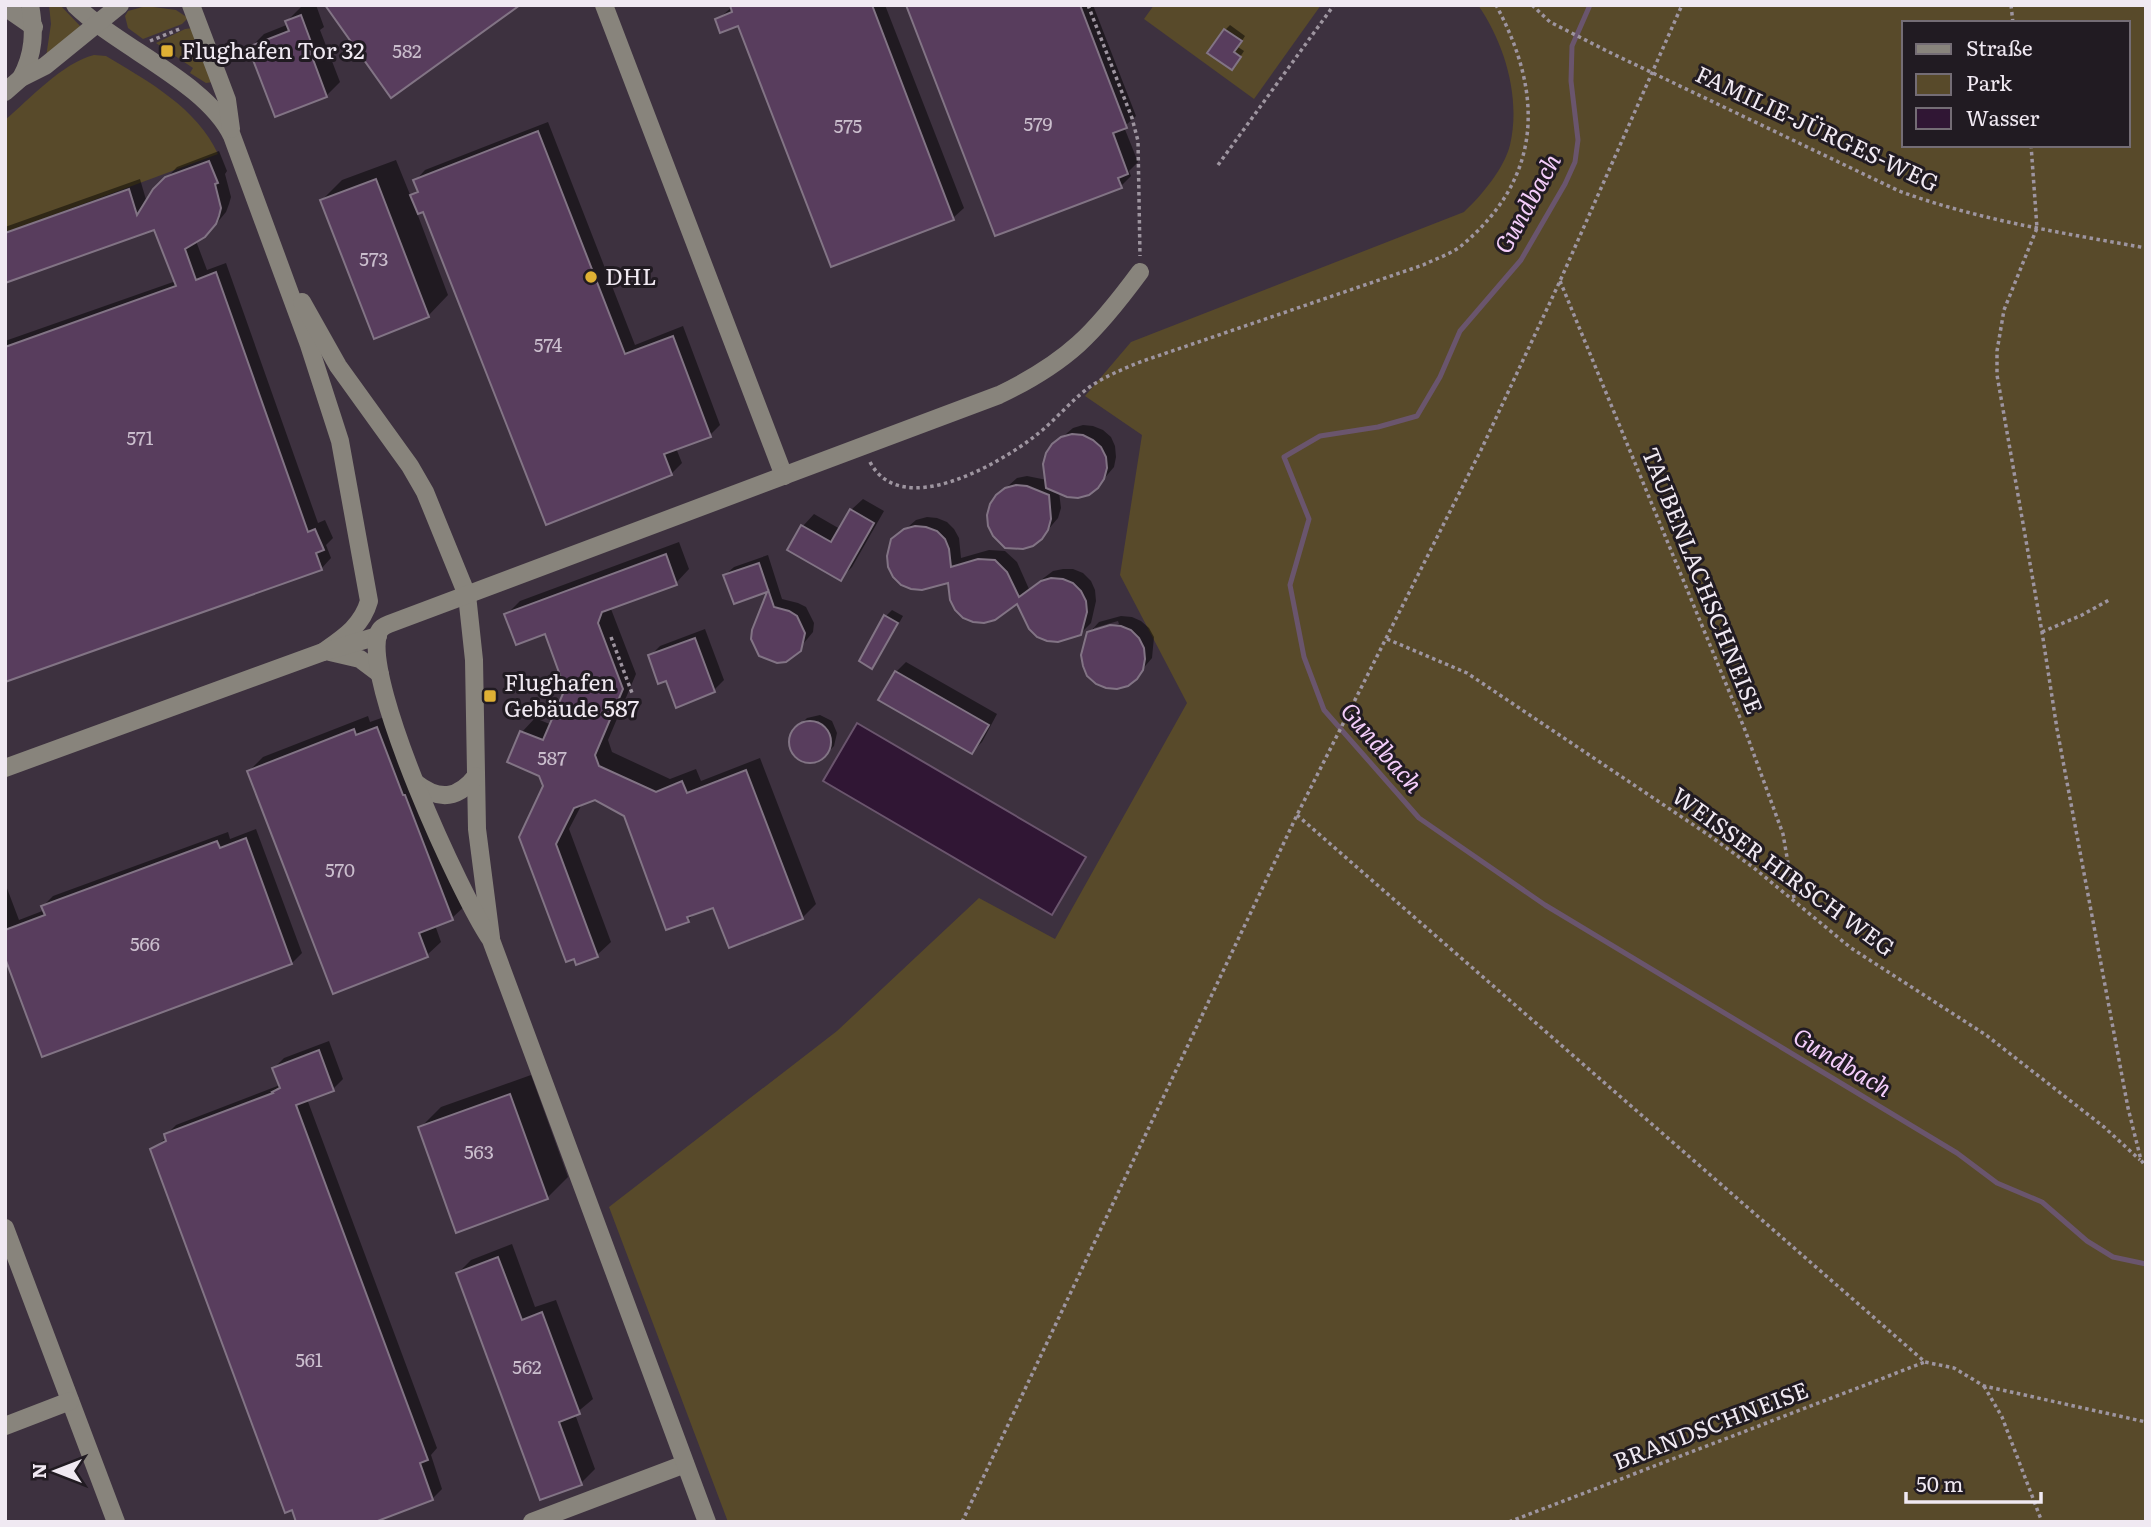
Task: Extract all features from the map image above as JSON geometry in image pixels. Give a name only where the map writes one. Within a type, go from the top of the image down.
[{"type":"lane","points":[[22,5],[34,27]]},
{"type":"lane","points":[[21,78],[32,52],[32,5]]},
{"type":"lane","points":[[75,5],[97,24],[202,98],[225,122],[232,136],[309,345],[340,441],[368,590],[369,601],[362,619],[323,652]]},
{"type":"lane","points":[[5,92],[21,78],[46,66],[120,5]]},
{"type":"lane","points":[[604,5],[784,476]]},
{"type":"lane","points":[[5,7],[34,27]]},
{"type":"lane","points":[[190,11],[227,100],[232,136]]},
{"type":"lane","points":[[271,247],[338,366],[410,466],[425,492],[467,595],[474,660],[480,861],[491,940]]},
{"type":"lane","points":[[707,1522],[491,940],[468,901],[394,726],[380,674],[377,636],[383,627],[389,624],[999,395],[1035,378],[1084,341],[1107,317],[1140,272]]},
{"type":"lane","points":[[5,768],[323,652],[377,636]]},
{"type":"lane","points":[[323,652],[351,655],[380,674]]},
{"type":"lane","points":[[416,783],[434,794],[450,795],[466,788],[476,776]]},
{"type":"lane","points":[[5,1228],[116,1522]]},
{"type":"lane","points":[[5,1426],[70,1401]]},
{"type":"lane","points":[[532,1522],[685,1464]]},
{"type":"path","points":[[1088,5],[1132,118],[1138,141],[1140,272]]},
{"type":"path","points":[[1218,165],[1334,5]]},
{"type":"path","points":[[862,447],[875,473],[887,482],[905,488],[923,489],[945,482],[996,462],[1015,451],[1091,386],[1114,373],[1139,362],[1423,265],[1459,247],[1497,211],[1516,177],[1527,141],[1527,81],[1509,29],[1496,5]]},
{"type":"path","name":"FAMILIE-JÜRGES-WEG","points":[[1532,5],[1550,22],[1899,191],[1941,206],[2036,228],[2146,248]]},
{"type":"path","points":[[962,1522],[1297,815],[1481,450],[1560,281],[1682,5]]},
{"type":"path","points":[[148,42],[190,11]]},
{"type":"path","points":[[2031,147],[2036,228],[2004,310],[1997,351],[1997,375],[2059,742],[2128,1108],[2141,1160],[2146,1167]]},
{"type":"path","name":"TAUBENLACHSCHNEISE","points":[[1560,281],[1745,730],[1783,834],[1794,900]]},
{"type":"path","points":[[2042,632],[2109,600]]},
{"type":"path","points":[[611,637],[632,692]]},
{"type":"path","name":"WEISSER HIRSCH WEG","points":[[1387,639],[1467,673],[1710,836],[1851,947],[1986,1035],[2104,1127],[2141,1160]]},
{"type":"path","points":[[1297,815],[1925,1362],[1954,1368],[1984,1386],[2146,1422]]},
{"type":"path","name":"BRANDSCHNEISE","points":[[1509,1522],[1925,1362]]},
{"type":"path","points":[[1984,1386],[2002,1417],[2042,1522]]},
{"type":"green space","points":[[49,5],[60,5],[82,28],[46,57],[51,24]]},
{"type":"green space","points":[[1154,5],[1321,5],[1254,99],[1144,19]]},
{"type":"green space","points":[[1478,5],[2146,5],[2146,1522],[728,1522],[609,1207],[837,1031],[979,898],[1055,939],[1187,703],[1120,575],[1142,435],[1085,396],[1131,342],[1464,212],[1497,173],[1510,145],[1513,127],[1512,90],[1496,37]]},
{"type":"green space","points":[[146,6],[176,10],[188,18],[182,24],[143,39],[128,28],[125,16],[128,11]]},
{"type":"green space","points":[[193,28],[213,82],[206,83],[190,73],[193,68],[156,43]]},
{"type":"green space","points":[[94,55],[106,56],[170,97],[198,123],[218,154],[5,233],[5,120],[58,74]]},
{"type":"water","points":[[857,723],[1086,857],[1052,915],[823,781]]},
{"type":"building","points":[[325,5],[520,5],[391,98]]},
{"type":"building","points":[[730,5],[872,5],[954,220],[831,267],[738,26],[720,33],[715,19],[732,12]]},
{"type":"building","points":[[906,5],[1080,5],[1127,128],[1113,133],[1128,174],[1118,178],[1122,188],[995,236]]},
{"type":"building","points":[[301,15],[311,42],[307,43],[327,97],[275,117],[248,47],[289,31],[285,21]]},
{"type":"building","points":[[1224,29],[1242,41],[1234,52],[1241,57],[1232,70],[1207,53]]},
{"type":"building","points":[[538,131],[625,354],[673,336],[711,437],[664,454],[672,475],[546,525],[423,212],[418,214],[410,195],[418,192],[413,180]]},
{"type":"building","points":[[209,161],[218,183],[215,184],[221,208],[219,216],[205,237],[185,249],[196,280],[216,272],[308,532],[315,529],[324,550],[316,553],[322,570],[5,682],[5,347],[176,286],[154,230],[5,283],[5,233],[129,189],[137,215],[153,189],[165,177]]},
{"type":"building","points":[[376,179],[429,317],[374,339],[320,200]]},
{"type":"building","points":[[1072,434],[1093,440],[1101,447],[1106,457],[1107,468],[1098,488],[1089,495],[1078,498],[1067,497],[1046,488],[1043,464],[1052,444],[1061,437]]},
{"type":"building","points":[[1027,486],[1049,495],[1051,519],[1048,530],[1033,546],[1023,549],[1005,548],[993,536],[988,526],[987,515],[996,495],[1005,488]]},
{"type":"building","points":[[850,509],[874,523],[841,581],[787,550],[801,525],[831,542]]},
{"type":"building","points":[[915,526],[937,531],[945,539],[951,567],[978,559],[995,560],[1007,572],[1019,597],[1041,581],[1051,578],[1073,583],[1086,601],[1087,612],[1081,635],[1058,642],[1037,637],[1029,629],[1017,604],[995,620],[973,622],[963,618],[955,610],[950,600],[948,583],[922,590],[901,585],[888,567],[887,556],[891,539],[904,529]]},
{"type":"building","points":[[666,554],[677,585],[602,612],[598,623],[623,689],[595,755],[599,766],[656,792],[682,781],[687,793],[746,770],[803,919],[729,948],[713,908],[687,917],[689,922],[666,930],[624,816],[595,800],[574,808],[556,844],[598,957],[576,965],[574,959],[566,962],[519,837],[543,786],[539,776],[507,762],[520,731],[543,740],[565,689],[545,634],[516,645],[504,614]]},
{"type":"building","points":[[759,563],[774,607],[797,616],[805,633],[801,651],[786,662],[777,663],[759,656],[751,639],[767,592],[734,604],[723,575]]},
{"type":"building","points":[[884,615],[898,623],[872,669],[859,661]]},
{"type":"building","points":[[1110,625],[1131,630],[1144,648],[1143,670],[1128,686],[1117,689],[1096,684],[1087,676],[1081,655],[1087,632]]},
{"type":"building","points":[[695,638],[715,692],[676,708],[666,681],[658,684],[648,655]]},
{"type":"building","points":[[895,671],[989,725],[972,754],[878,700]]},
{"type":"building","points":[[810,721],[825,727],[831,742],[825,757],[810,763],[795,757],[789,742],[795,727]]},
{"type":"building","points":[[377,727],[453,920],[419,933],[428,957],[333,994],[247,771],[354,729],[356,735]]},
{"type":"building","points":[[246,838],[292,964],[42,1057],[5,958],[5,930],[45,915],[41,906],[217,841],[220,848]]},
{"type":"building","points":[[319,1050],[334,1091],[296,1105],[428,1460],[420,1463],[433,1500],[375,1522],[296,1522],[292,1510],[285,1513],[150,1149],[166,1141],[164,1134],[273,1093],[280,1088],[272,1068]]},
{"type":"building","points":[[510,1094],[548,1199],[456,1233],[418,1127]]},
{"type":"building","points":[[498,1257],[522,1320],[542,1312],[580,1414],[559,1422],[582,1485],[540,1500],[456,1273]]},
{"type":"waterway","name":"Gundbach","points":[[1590,5],[1572,46],[1571,81],[1578,140],[1575,162],[1521,260],[1460,331],[1440,377],[1417,416],[1378,427],[1320,436],[1284,457],[1309,519],[1290,585],[1304,657],[1324,710],[1419,818],[1545,905],[1957,1153],[1997,1183],[2042,1202],[2087,1241],[2113,1257],[2146,1264]]},
{"type":"place","name":"Flughafen Tor 32","points":[[167,51]]},
{"type":"place","name":"DHL","points":[[591,277]]},
{"type":"place","name":"Flughafen Gebäude 587","points":[[490,696]]}]
